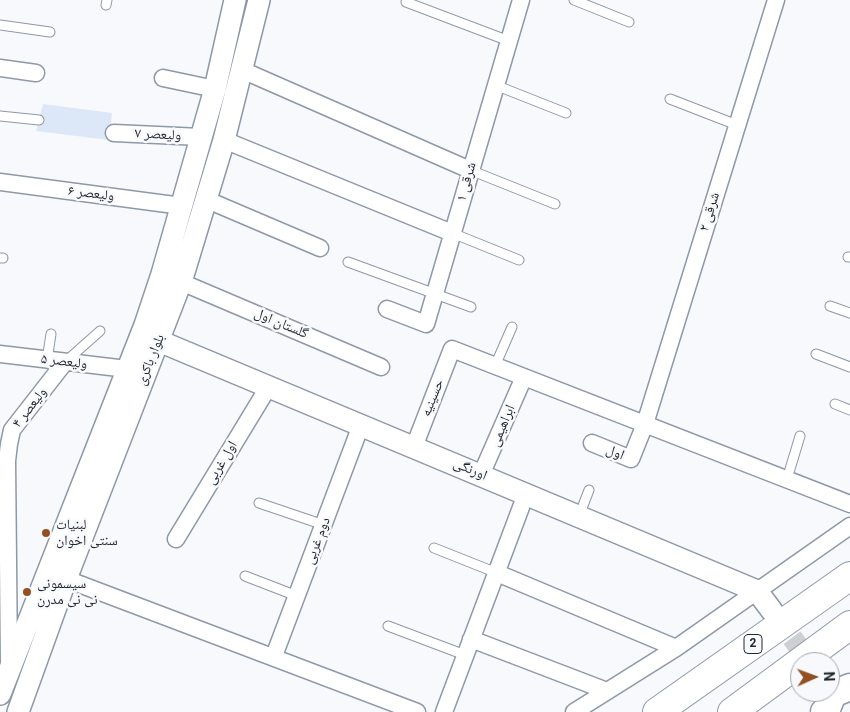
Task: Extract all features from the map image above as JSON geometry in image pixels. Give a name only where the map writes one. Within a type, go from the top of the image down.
[{"type":"highway","name":"2","points":[[657,712],[850,576]]},
{"type":"highway","points":[[732,712],[850,625]]},
{"type":"street","name":"بلوار باکری","points":[[0,694],[128,369],[150,308],[182,206],[215,90],[235,0]]},
{"type":"street","name":"بلوار باکری","points":[[17,712],[66,579],[181,282],[224,140],[259,0]]},
{"type":"street","name":"۱ شرقی","points":[[387,309],[426,324],[521,0]]},
{"type":"street","name":"۲ شرقی","points":[[645,424],[737,125],[771,1]]},
{"type":"street","points":[[0,68],[36,73]]},
{"type":"street","points":[[242,70],[470,170]]},
{"type":"street","points":[[163,78],[215,90]]},
{"type":"street","name":"ولیعصر ۷","points":[[114,133],[201,137]]},
{"type":"street","points":[[224,140],[452,234]]},
{"type":"street","points":[[193,165],[214,170]]},
{"type":"street","name":"ولیعصر ۶","points":[[0,182],[182,206]]},
{"type":"street","points":[[205,199],[320,248]]},
{"type":"street","name":"گلستان اول","points":[[181,282],[381,367]]},
{"type":"street","name":"اورنگی","points":[[159,340],[757,590]]},
{"type":"street","name":"حسینیه","points":[[414,447],[452,349],[495,366]]},
{"type":"street","name":"ولیعصر ۵","points":[[0,354],[128,369]]},
{"type":"street","name":"ولیعصر ۴","points":[[9,670],[4,555],[7,461],[12,430],[66,362]]},
{"type":"street","points":[[495,366],[850,504]]},
{"type":"street","name":"ابراهیمی","points":[[481,475],[524,377]]},
{"type":"street","name":"اول غربی","points":[[176,539],[268,386]]},
{"type":"street","name":"اول","points":[[592,443],[631,459],[645,424]]},
{"type":"street","name":"دوم غربی","points":[[274,656],[361,425]]},
{"type":"street","points":[[444,712],[526,494]]},
{"type":"street","points":[[574,712],[676,648],[850,526]]},
{"type":"street","points":[[497,572],[676,648]]},
{"type":"street","points":[[66,579],[274,656],[417,712]]},
{"type":"street","points":[[757,590],[772,611]]},
{"type":"street","points":[[471,639],[607,691]]},
{"type":"street","points":[[9,670],[11,680],[16,684],[27,682],[30,677]]},
{"type":"street","points":[[0,706],[17,712]]},
{"type":"lane","points":[[574,0],[629,22]]},
{"type":"lane","points":[[406,2],[509,41]]},
{"type":"lane","points":[[0,25],[50,32]]},
{"type":"lane","points":[[496,85],[566,113]]},
{"type":"lane","points":[[670,99],[737,125]]},
{"type":"lane","points":[[0,116],[39,120]]},
{"type":"lane","points":[[470,170],[555,204]]},
{"type":"lane","points":[[452,234],[519,260]]},
{"type":"lane","points":[[348,262],[471,308]]},
{"type":"lane","points":[[830,306],[850,313]]},
{"type":"lane","points":[[495,366],[512,327]]},
{"type":"lane","points":[[66,362],[100,331]]},
{"type":"lane","points":[[47,360],[51,334]]},
{"type":"lane","points":[[816,354],[850,367]]},
{"type":"lane","points":[[835,404],[850,410]]},
{"type":"lane","points":[[786,479],[800,436]]},
{"type":"lane","points":[[579,516],[589,490]]},
{"type":"lane","points":[[259,503],[324,525]]},
{"type":"lane","points":[[434,548],[497,572]]},
{"type":"lane","points":[[245,576],[297,596]]},
{"type":"lane","points":[[388,626],[465,655]]},
{"type":"shaded area","points":[[43,104],[112,113],[109,140],[36,131]]},
{"type":"tunnel","points":[[773,612],[803,652]]},
{"type":"place","name":"لبنیات سنتی اخوان","points":[[46,533]]},
{"type":"place","name":"سیسمونی نی نی مدرن","points":[[27,592]]}]
